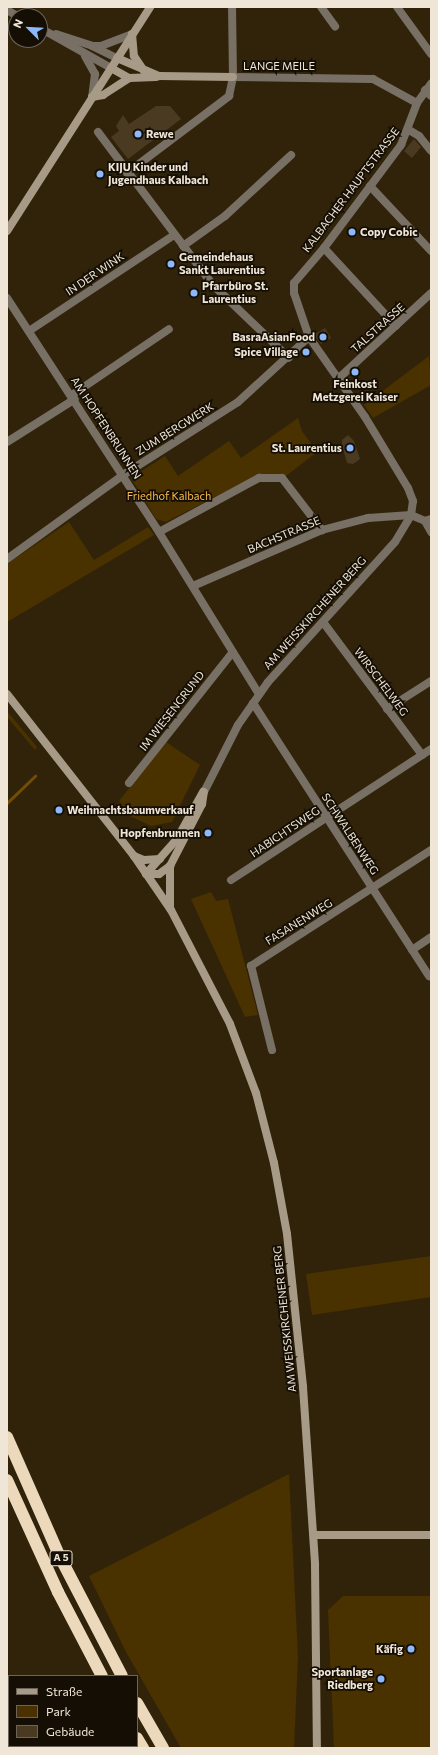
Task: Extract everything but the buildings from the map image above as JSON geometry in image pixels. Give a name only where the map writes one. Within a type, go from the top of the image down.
[{"type":"highway","name":"A 5","points":[[7,1437],[60,1557],[121,1675]]},
{"type":"highway","name":"A 5","points":[[7,1480],[52,1579],[101,1675]]},
{"type":"highway","points":[[138,1705],[163,1748]]},
{"type":"main road","points":[[7,231],[150,7]]},
{"type":"main road","points":[[132,34],[134,56],[146,73]]},
{"type":"main road","points":[[117,58],[146,73],[159,76]]},
{"type":"main road","points":[[111,68],[130,78]]},
{"type":"main road","points":[[92,97],[103,95],[130,78],[159,76],[233,77]]},
{"type":"main road","points":[[7,694],[134,856],[146,874],[159,874],[170,866]]},
{"type":"main road","name":"AM WEISSKIRCHENER BERG","points":[[204,792],[177,839],[146,874],[170,910],[230,1024],[256,1093],[274,1163],[293,1282],[314,1535],[317,1748]]},
{"type":"main road","name":"AM WEISSKIRCHENER BERG","points":[[170,910],[170,866],[202,804],[204,792]]},
{"type":"main road","points":[[134,856],[144,860],[160,859]]},
{"type":"main road","points":[[314,1535],[431,1535]]},
{"type":"street","points":[[232,7],[233,77]]},
{"type":"street","points":[[321,7],[336,26]]},
{"type":"street","points":[[397,7],[431,54]]},
{"type":"street","points":[[48,30],[92,46],[117,58]]},
{"type":"street","points":[[48,32],[85,55],[111,68]]},
{"type":"street","points":[[92,46],[101,46],[132,34]]},
{"type":"street","points":[[85,55],[95,74],[92,97]]},
{"type":"street","name":"LANGE MEILE","points":[[127,173],[229,96],[233,77],[373,79],[417,103]]},
{"type":"street","name":"KALBACHER HAUPTSTRASSE","points":[[411,515],[412,501],[408,488],[339,378],[309,337],[294,293],[294,283],[324,248],[370,186],[409,130],[417,103],[429,90]]},
{"type":"street","points":[[409,130],[419,136],[431,151]]},
{"type":"street","points":[[98,132],[127,173],[213,285],[289,358]]},
{"type":"street","points":[[183,246],[226,216],[291,155]]},
{"type":"street","points":[[370,186],[431,251]]},
{"type":"street","name":"IN DER WINK","points":[[29,331],[174,234]]},
{"type":"street","points":[[324,248],[396,326]]},
{"type":"street","name":"TALSTRASSE","points":[[339,378],[431,293]]},
{"type":"street","name":"AM HOPFENBRUNNEN","points":[[7,298],[123,475],[259,694]]},
{"type":"street","points":[[7,442],[169,329]]},
{"type":"street","name":"ZUM BERGWERK","points":[[7,559],[123,475],[238,402],[289,358],[309,337]]},
{"type":"street","points":[[159,532],[259,478],[282,478],[322,530]]},
{"type":"street","points":[[411,515],[428,520],[431,532]]},
{"type":"street","name":"BACHSTRASSE","points":[[193,586],[322,530],[368,518],[411,515]]},
{"type":"street","name":"AM WEISSKIRCHENER BERG","points":[[204,792],[230,739],[259,694],[292,653],[323,622],[395,542],[411,515]]},
{"type":"street","name":"WIRSCHELWEG","points":[[323,622],[387,710],[422,755]]},
{"type":"street","name":"IM WIESENGRUND","points":[[129,784],[233,652]]},
{"type":"street","points":[[387,710],[431,682]]},
{"type":"street","name":"SCHWALBENWEG","points":[[253,703],[429,976]]},
{"type":"street","name":"HABICHTSWEG","points":[[231,880],[431,749]]},
{"type":"street","name":"FASANENWEG","points":[[272,1050],[251,966],[431,850]]},
{"type":"street","points":[[412,950],[431,937]]},
{"type":"green space","points":[[429,356],[431,385],[373,418],[364,405]]},
{"type":"green space","name":"Friedhof Kalbach","points":[[298,418],[302,431],[317,452],[286,476],[258,475],[166,522],[156,519],[133,481],[134,476],[165,456],[178,476],[229,441],[241,458]]},
{"type":"green space","name":"Friedhof Kalbach","points":[[69,522],[94,560],[148,527],[154,535],[7,622],[7,564]]},
{"type":"green space","points":[[7,711],[37,747],[35,750],[7,717]]},
{"type":"green space","points":[[166,742],[200,765],[172,822],[151,826],[128,815],[119,801]]},
{"type":"green space","points":[[211,892],[216,901],[228,899],[258,1015],[245,1017],[191,899]]},
{"type":"green space","points":[[431,1256],[431,1297],[312,1315],[306,1274]]},
{"type":"green space","points":[[289,1474],[298,1657],[294,1748],[181,1748],[126,1652],[89,1576]]},
{"type":"green space","name":"Sportanlage Riedberg","points":[[343,1596],[431,1596],[431,1748],[334,1748],[328,1610]]},
{"type":"waterway","points":[[7,803],[35,776]]},
{"type":"place","name":"Rewe","points":[[138,134]]},
{"type":"place","name":"KIJU Kinder und Jugendhaus Kalbach","points":[[100,174]]},
{"type":"place","name":"Copy Cobic","points":[[352,232]]},
{"type":"place","name":"Gemeindehaus Sankt Laurentius","points":[[171,264]]},
{"type":"place","name":"Pfarrbüro St. Laurentius","points":[[194,293]]},
{"type":"place","name":"BasraAsianFood","points":[[323,337]]},
{"type":"place","name":"Spice Village","points":[[306,352]]},
{"type":"place","name":"Feinkost Metzgerei Kaiser","points":[[355,372]]},
{"type":"place","name":"St. Laurentius","points":[[350,448]]},
{"type":"place","name":"Weihnachtsbaumverkauf","points":[[59,810]]},
{"type":"place","name":"Hopfenbrunnen","points":[[208,833]]},
{"type":"place","name":"Käfig","points":[[411,1649]]},
{"type":"place","name":"Sportanlage Riedberg","points":[[381,1679]]}]
